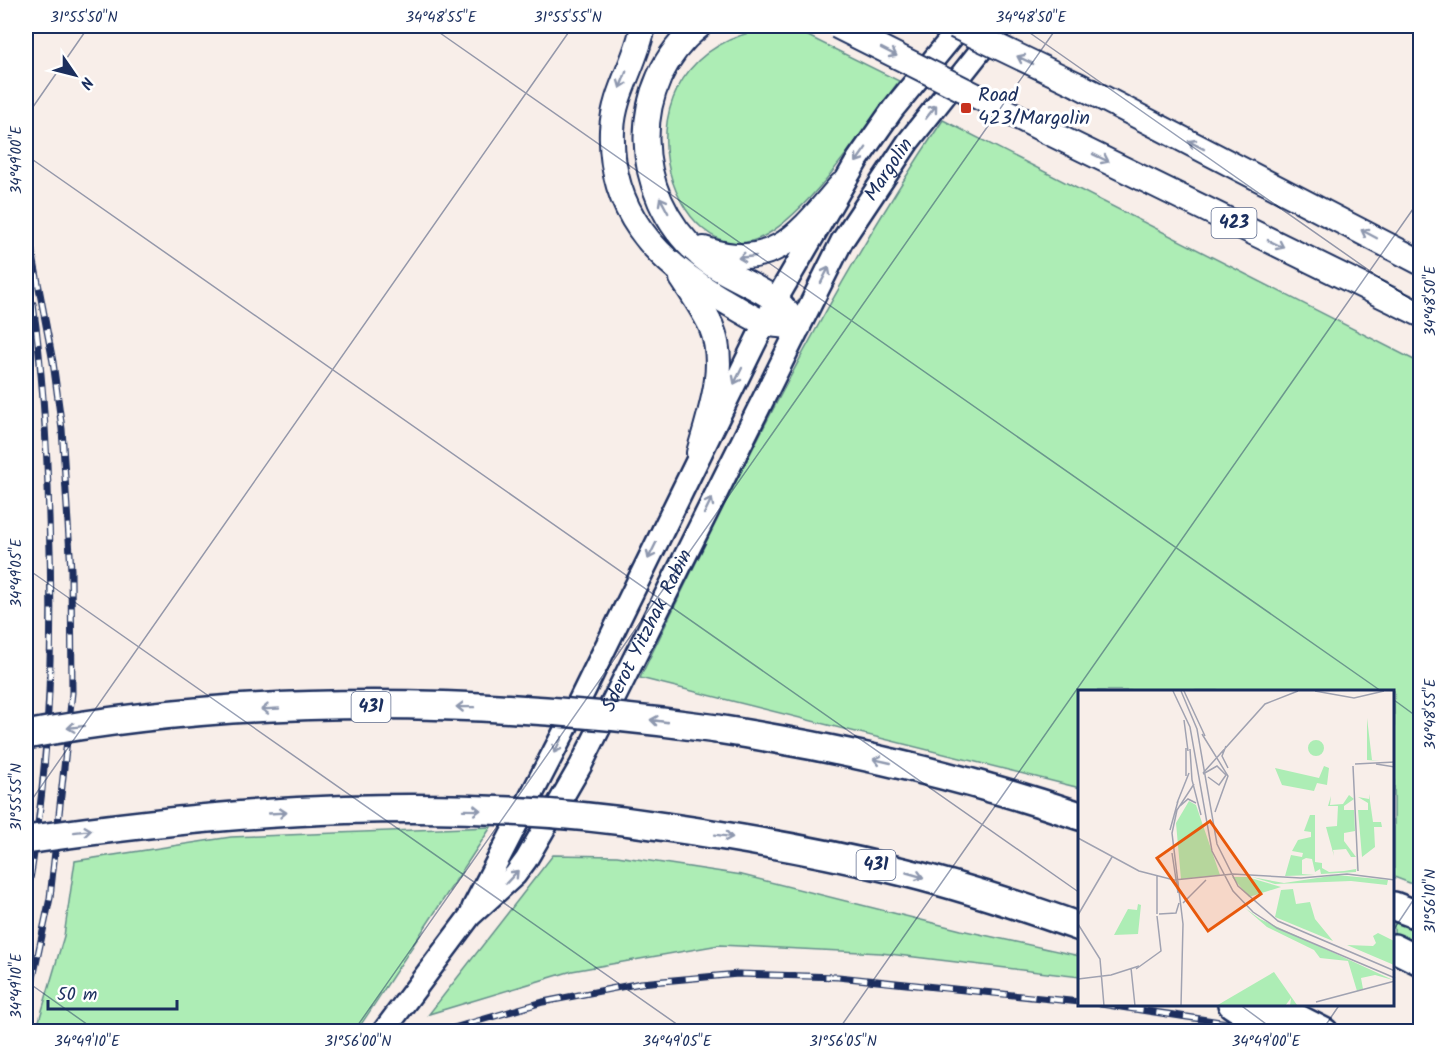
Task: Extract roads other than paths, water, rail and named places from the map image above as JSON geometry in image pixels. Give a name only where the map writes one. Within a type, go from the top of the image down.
[{"type":"highway","name":"431","points":[[26,735],[216,712],[317,707],[504,708],[579,712],[769,737],[929,772],[1078,815]]},
{"type":"highway","points":[[929,772],[1078,803]]},
{"type":"highway","name":"431","points":[[26,840],[163,822],[328,811],[489,810],[571,815],[666,826],[818,852],[894,869],[995,898],[1078,926]]},
{"type":"highway","points":[[1395,906],[1420,916]]},
{"type":"highway","points":[[1395,948],[1420,961]]},
{"type":"highway","points":[[1234,1006],[1275,1032]]},
{"type":"highway","points":[[1271,1006],[1324,1032]]},
{"type":"main road","points":[[643,26],[615,104],[614,155],[618,178],[637,228],[678,271],[700,305],[716,343],[715,397],[699,453]]},
{"type":"main road","points":[[699,26],[688,34],[662,71],[646,115],[646,160],[653,183],[683,237],[699,254],[720,269],[776,300],[798,327]]},
{"type":"main road","name":"423","points":[[837,26],[1420,314]]},
{"type":"main road","name":"423","points":[[955,26],[1078,85],[1420,262]]},
{"type":"main road","name":"Margolin","points":[[763,323],[841,185],[893,109],[961,26]]},
{"type":"main road","name":"Margolin","points":[[798,327],[842,240],[873,192],[908,142],[1000,26]]},
{"type":"main road","points":[[683,237],[703,249],[722,255],[752,257],[770,252],[787,242],[812,219],[841,185]]},
{"type":"main road","points":[[678,271],[763,323],[798,327]]},
{"type":"main road","name":"Sderot Yitzhak Rabin","points":[[383,1032],[470,916],[564,732],[763,323]]},
{"type":"main road","name":"Sderot Yitzhak Rabin","points":[[470,916],[515,875],[560,803],[798,327]]},
{"type":"railway","points":[[26,219],[53,362],[62,429],[71,570],[72,693],[50,898],[26,1011]]},
{"type":"railway","points":[[26,902],[45,758],[51,614],[46,437],[33,304]]},
{"type":"railway","points":[[440,1032],[543,1002],[641,983],[738,974],[838,977],[1078,1002]]},
{"type":"railway","points":[[1114,1006],[1227,1023]]},
{"type":"place","name":"Road 423/Margolin","points":[[966,108]]}]
